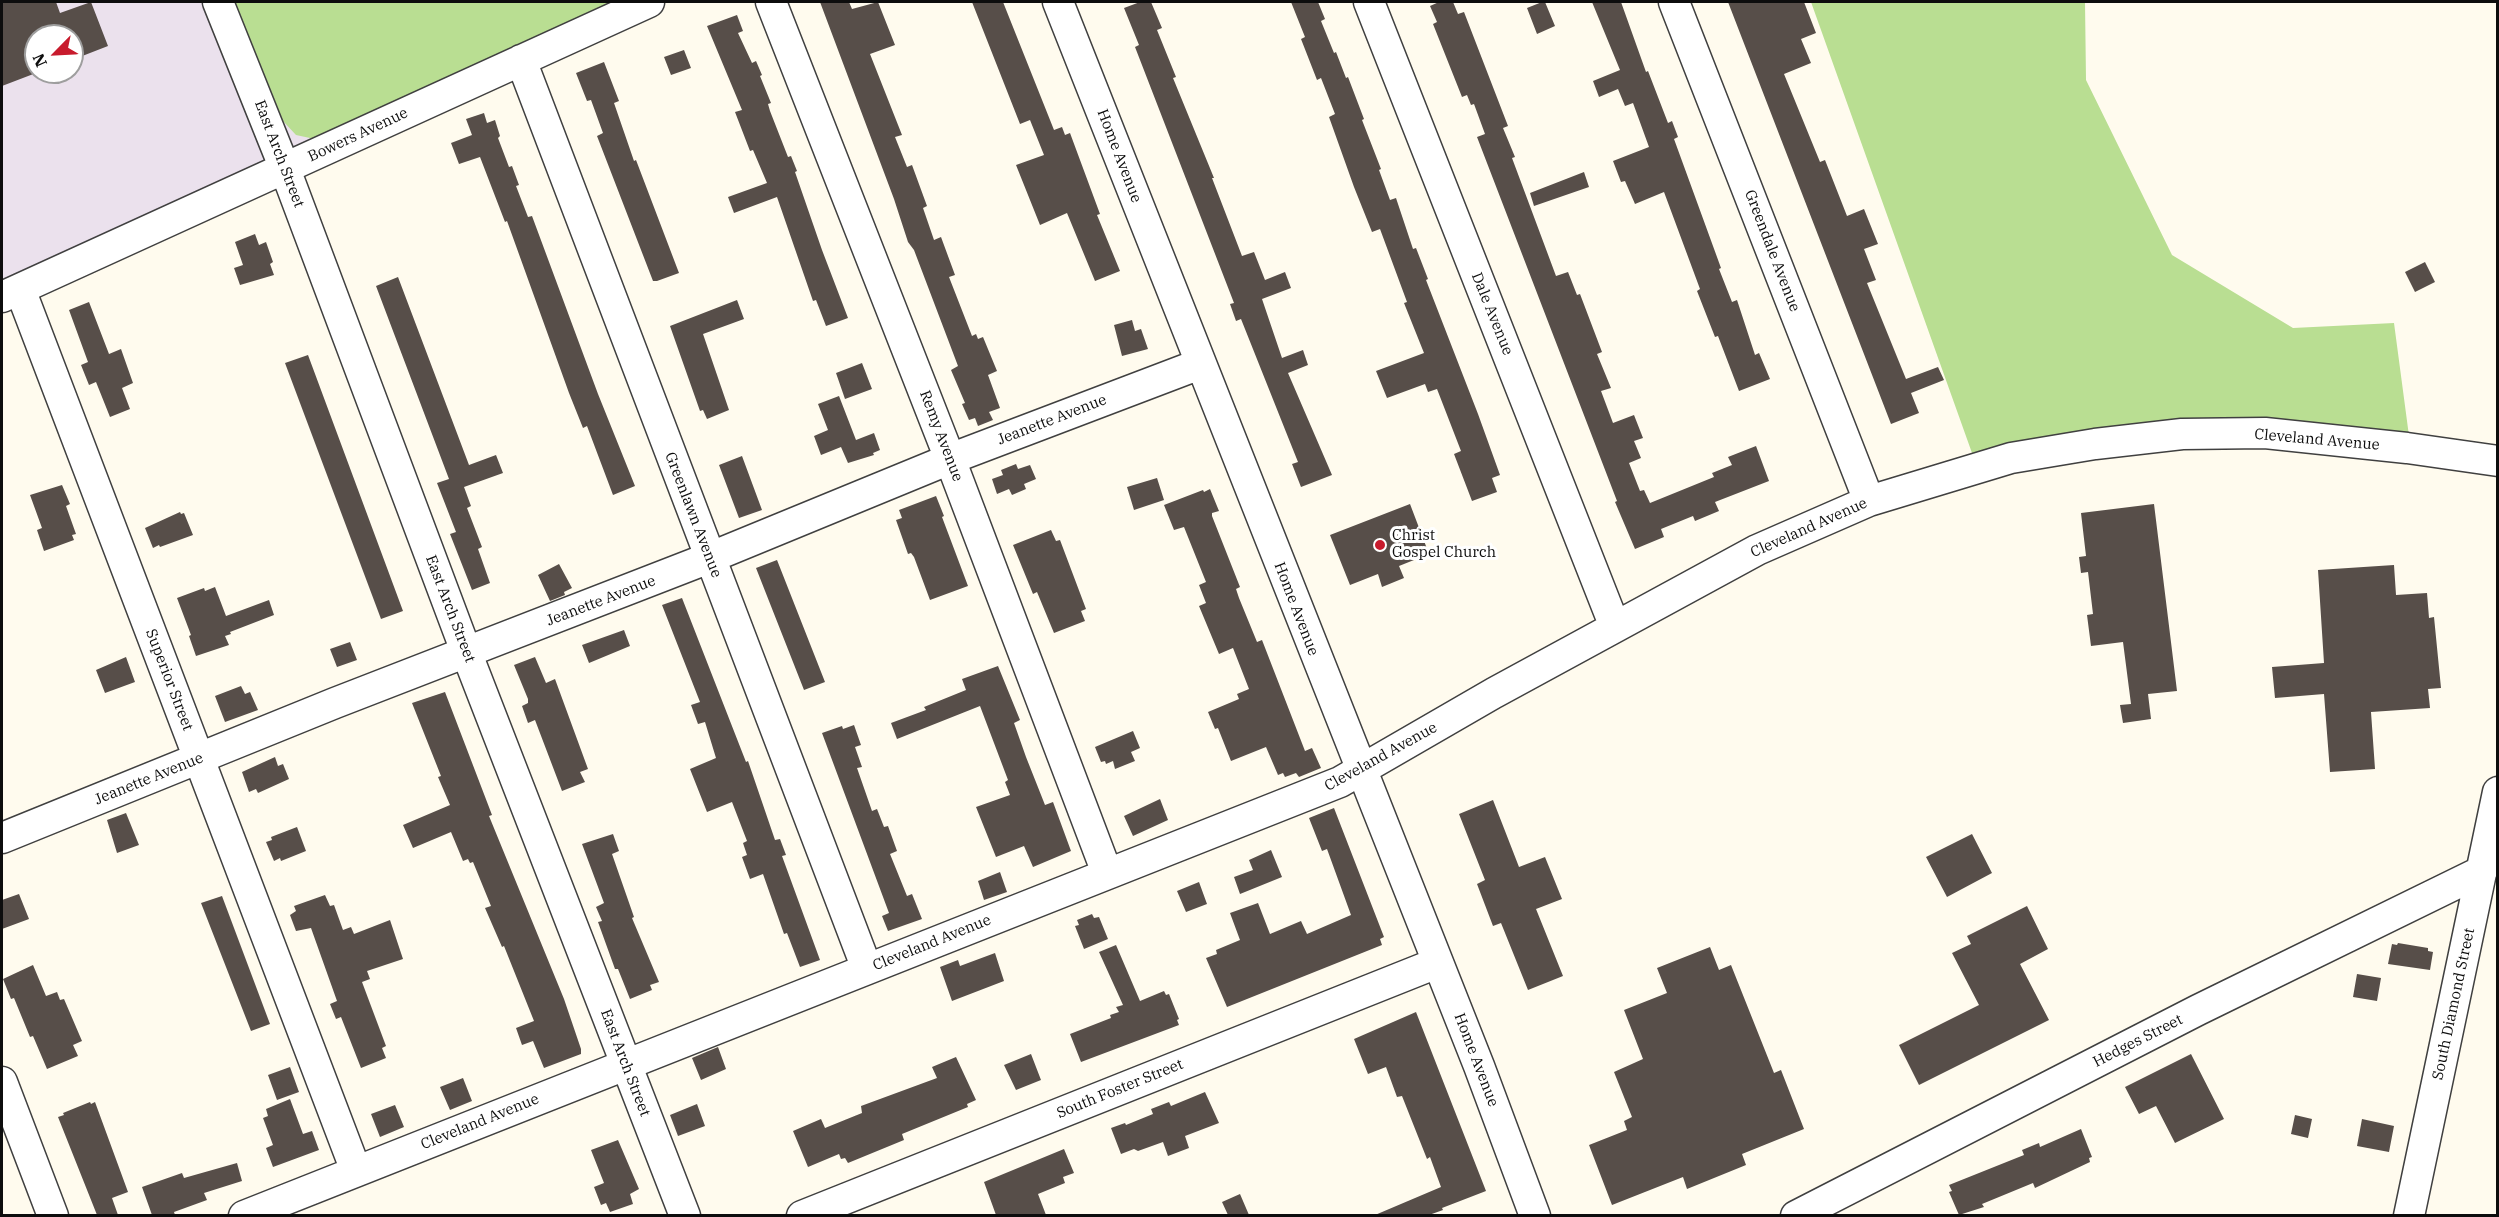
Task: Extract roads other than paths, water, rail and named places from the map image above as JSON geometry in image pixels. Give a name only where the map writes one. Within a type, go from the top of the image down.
[{"type":"street","name":"East Arch Street","points":[[218,2],[285,169],[467,654],[685,1215]]},
{"type":"street","name":"Bowers Avenue","points":[[11,293],[649,2]]},
{"type":"street","name":"Remy Avenue","points":[[771,2],[950,459],[1107,873]]},
{"type":"street","name":"Home Avenue","points":[[1058,2],[1535,1215]]},
{"type":"street","name":"Dale Avenue","points":[[1368,2],[1615,627]]},
{"type":"street","name":"Greendale Avenue","points":[[1674,2],[1869,501]]},
{"type":"street","name":"Greenlawn Avenue","points":[[521,60],[867,969]]},
{"type":"street","name":"Superior Street","points":[[11,293],[199,759],[356,1171]]},
{"type":"street","name":"Jeanette Avenue","points":[[2,838],[335,703],[467,654],[709,558],[950,459],[1200,364]]},
{"type":"street","name":"Cleveland Avenue","points":[[244,1215],[1340,782],[1757,550],[1869,501],[2011,458],[2095,444],[2182,434],[2265,433],[2407,448],[2498,461]]},
{"type":"street","name":"South Diamond Street","points":[[2409,1215],[2498,792]]},
{"type":"street","name":"Hedges Street","points":[[1812,1212],[2238,990],[2481,870]]},
{"type":"street","name":"South Foster Street","points":[[802,1215],[1437,963]]},
{"type":"street","points":[[2,1082],[7,1112],[53,1215]]},
{"type":"place","name":"Christ Gospel Church","points":[[1380,545]]}]
